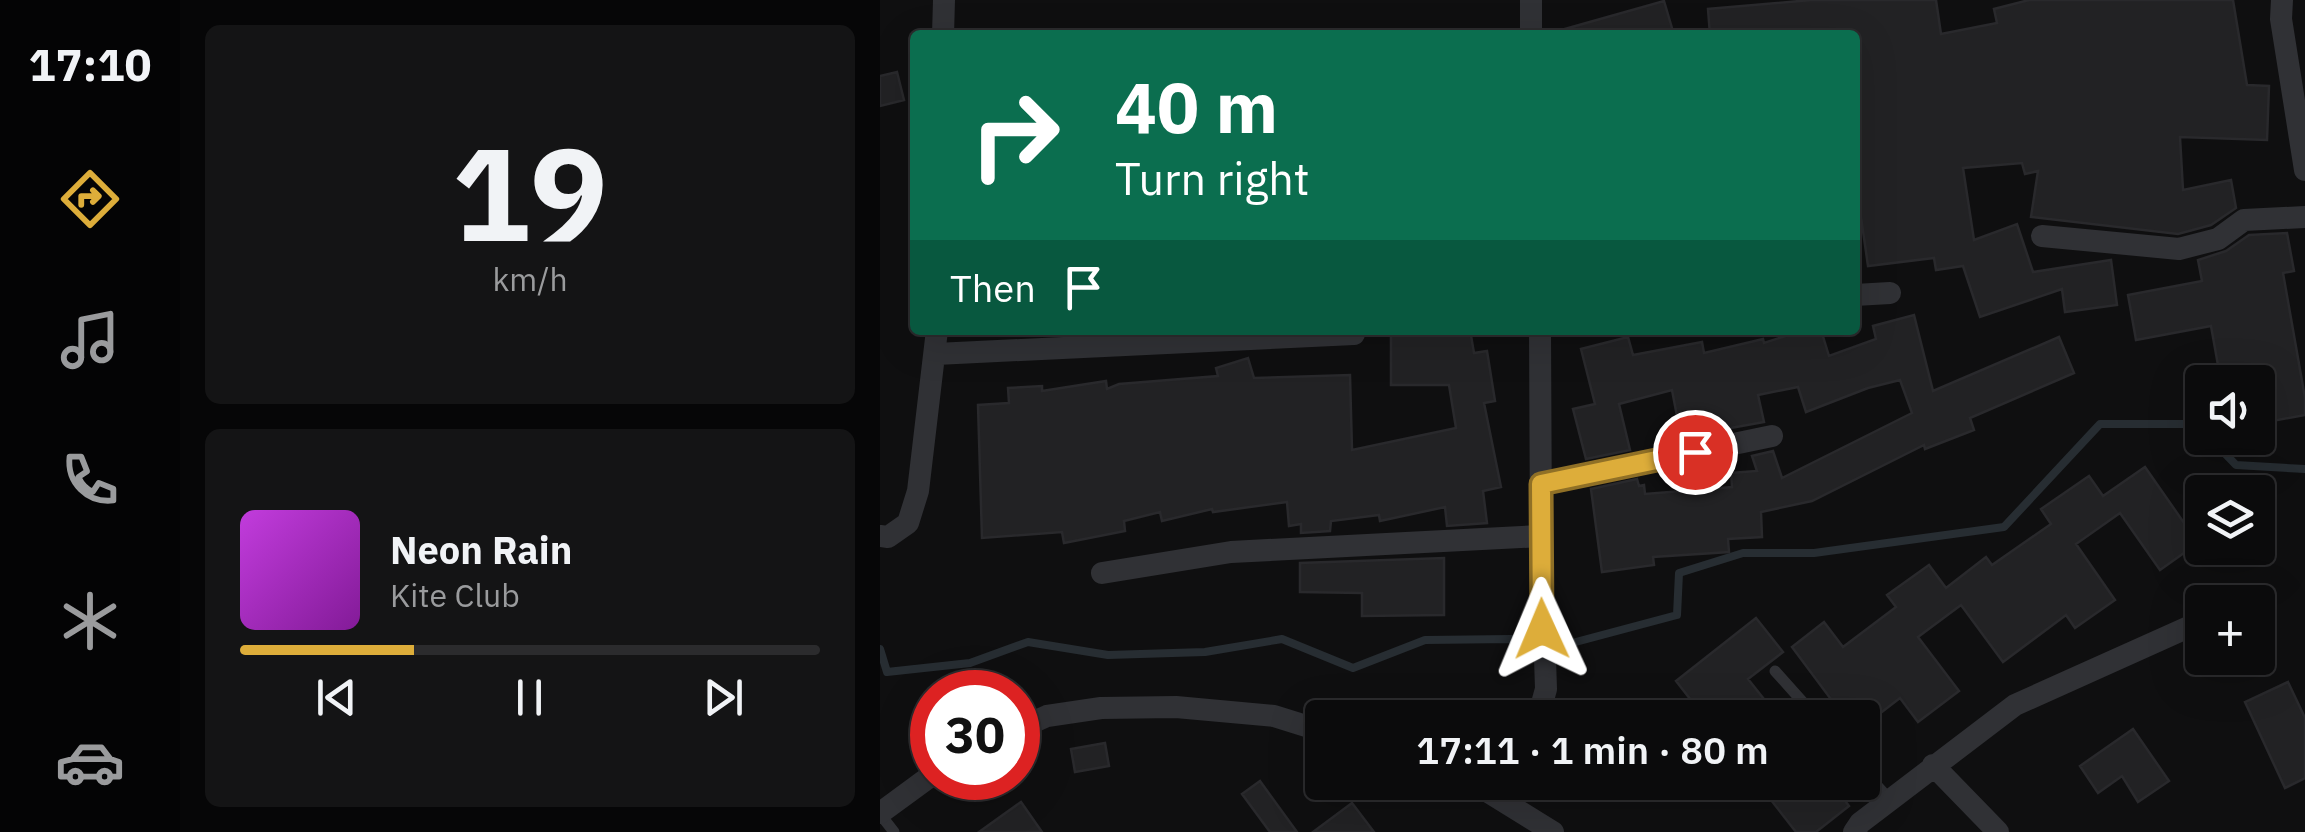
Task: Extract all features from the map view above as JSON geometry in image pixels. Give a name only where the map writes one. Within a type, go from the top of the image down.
[{"type":"street","points":[[943,30],[944,0]]},
{"type":"street","points":[[1531,0],[1531,30]]},
{"type":"street","points":[[2282,0],[2281,18],[2305,170]]},
{"type":"street","points":[[2042,236],[2180,249],[2218,239],[2244,220],[2305,217]]},
{"type":"street","points":[[1860,296],[1890,293]]},
{"type":"street","points":[[880,536],[888,537],[908,523],[913,507],[937,335]]},
{"type":"street","points":[[936,354],[1333,335]]},
{"type":"street","points":[[1540,335],[1546,689],[1543,700]]},
{"type":"street","points":[[1541,484],[1772,436]]},
{"type":"street","points":[[1102,572],[1231,552],[1541,536]]},
{"type":"street","points":[[1854,832],[1933,765],[2015,705],[2185,629]]},
{"type":"street","points":[[1040,719],[1101,708],[1176,707],[1274,716],[1305,726]]},
{"type":"street","points":[[1933,765],[1998,832]]},
{"type":"street","points":[[880,814],[910,792]]},
{"type":"street","points":[[1507,800],[1552,832]]},
{"type":"lane","points":[[1776,670],[1802,700]]},
{"type":"lane","points":[[1880,789],[1890,800]]},
{"type":"lane","points":[[880,814],[894,832]]},
{"type":"building","points":[[1811,0],[1936,0],[1941,34],[1997,23],[1994,9],[2029,0],[2233,0],[2247,85],[2269,86],[2267,140],[2180,137],[2183,190],[2231,180],[2236,208],[2211,225],[2178,234],[2031,217],[2038,171],[2025,174],[2022,163],[1963,168],[1974,240],[2017,224],[2033,272],[2111,260],[2117,305],[2065,312],[2062,289],[1980,317],[1963,266],[1936,270],[1934,258],[1868,266],[1860,210],[1860,30],[1710,30],[1708,9]]},
{"type":"building","points":[[1664,1],[1673,30],[1565,30]]},
{"type":"building","points":[[897,72],[904,100],[880,106],[880,76]]},
{"type":"building","points":[[2287,233],[2294,271],[2283,273],[2305,415],[2275,420],[2275,365],[2218,365],[2211,326],[2136,340],[2128,295],[2202,281],[2198,260],[2226,251],[2249,235]]},
{"type":"building","points":[[1914,315],[1933,391],[2059,337],[2074,373],[1970,418],[1974,430],[1925,449],[1924,445],[1812,501],[1761,512],[1762,537],[1728,539],[1729,552],[1653,557],[1654,565],[1602,572],[1591,489],[1637,479],[1639,486],[1644,485],[1645,494],[1732,487],[1731,473],[1757,471],[1752,456],[1773,451],[1782,478],[1912,413],[1900,380],[1806,412],[1798,387],[1758,395],[1764,422],[1681,437],[1672,390],[1619,404],[1630,450],[1586,459],[1573,409],[1595,404],[1581,349],[1628,337],[1633,355],[1702,342],[1704,353],[1789,335],[1823,335],[1829,356],[1876,339],[1873,326]]},
{"type":"building","points":[[1391,335],[1471,335],[1474,353],[1487,351],[1495,401],[1484,403],[1501,487],[1483,491],[1487,523],[1447,526],[1445,507],[1380,521],[1379,515],[1331,521],[1330,531],[1301,533],[1301,524],[1289,526],[1287,502],[1213,512],[1212,509],[1162,521],[1160,512],[1124,521],[1125,531],[1064,543],[1062,532],[982,538],[978,405],[1009,403],[1008,388],[1042,386],[1042,391],[1106,381],[1107,389],[1119,384],[1218,376],[1216,368],[1248,358],[1254,378],[1350,375],[1352,450],[1456,428],[1449,385],[1391,385]]},
{"type":"building","points":[[2145,467],[2185,524],[2185,552],[2160,570],[2120,513],[2076,544],[2115,600],[2075,628],[2066,615],[2003,662],[1961,605],[1918,637],[1959,691],[1918,722],[1900,698],[1880,713],[1880,700],[1832,700],[1792,647],[1824,622],[1843,647],[1896,607],[1887,595],[1929,565],[1946,588],[1986,557],[1992,565],[2051,524],[2041,509],[2089,476],[2103,496]]},
{"type":"building","points":[[1444,558],[1444,615],[1362,616],[1362,593],[1300,592],[1300,563]]},
{"type":"building","points":[[1756,618],[1783,652],[1748,679],[1765,700],[1691,700],[1676,681]]},
{"type":"building","points":[[2288,682],[2305,718],[2305,778],[2285,788],[2245,702]]},
{"type":"building","points":[[2133,729],[2169,781],[2138,802],[2122,776],[2098,793],[2080,766]]},
{"type":"building","points":[[1105,743],[1109,766],[1075,772],[1071,749]]},
{"type":"building","points":[[1260,781],[1297,832],[1270,832],[1242,794]]},
{"type":"building","points":[[1771,800],[1844,800],[1849,806],[1816,832],[1796,832]]},
{"type":"building","points":[[1021,802],[1042,832],[979,832]]},
{"type":"building","points":[[1352,803],[1374,832],[1313,832]]},
{"type":"waterway","points":[[880,649],[887,672],[970,663],[1028,642],[1108,655],[1205,652],[1282,639],[1353,668],[1425,640],[1572,643],[1677,615],[1679,573],[1743,553],[1814,553],[2004,527],[2100,424],[2185,424]]},
{"type":"waterway","points":[[2226,455],[2236,465],[2305,469]]},
{"type":"route","points":[[1542,629],[1541,484],[1695,452]]}]
